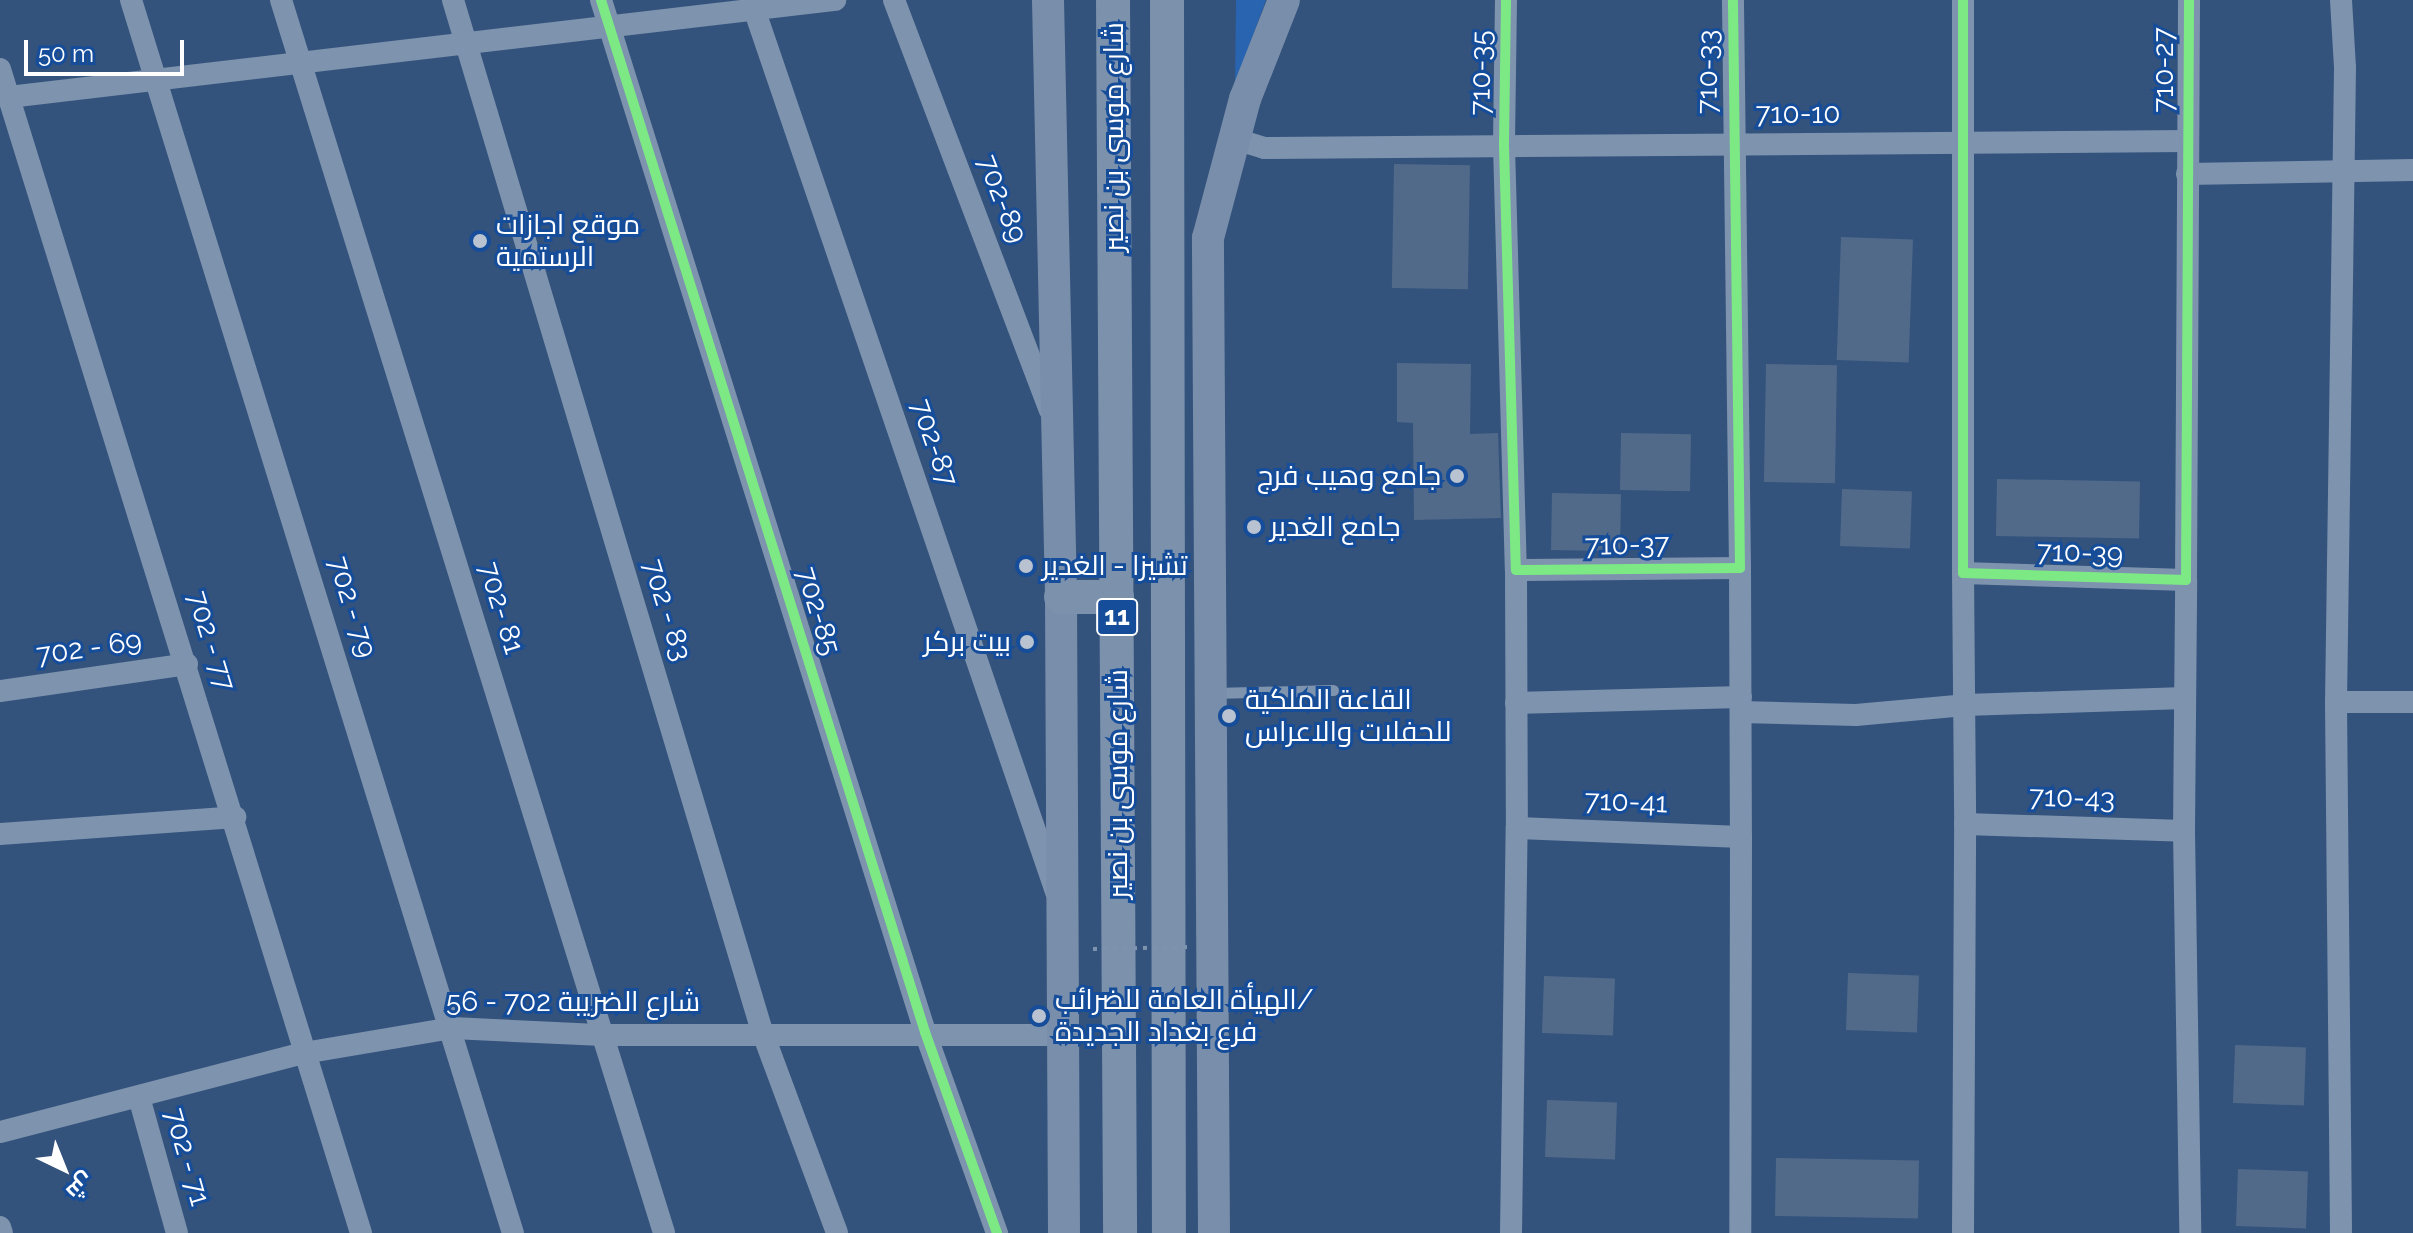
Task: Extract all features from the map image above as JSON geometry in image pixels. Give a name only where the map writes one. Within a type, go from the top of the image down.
[{"type":"main road","name":"شارع موسى بن نصير","points":[[1113,0],[1120,1233]]},
{"type":"main road","name":"شارع موسى بن نصير","points":[[1167,0],[1169,1233]]},
{"type":"main road","points":[[1061,597],[1117,597]]},
{"type":"street","name":"702 - 79","points":[[131,0],[513,1233]]},
{"type":"street","name":"702- 81","points":[[281,0],[664,1233]]},
{"type":"street","name":"702 - 83","points":[[453,0],[762,1031],[837,1233]]},
{"type":"street","name":"702-85","points":[[601,0],[925,1032],[997,1233]]},
{"type":"street","points":[[3,83],[155,80],[610,27],[753,5],[835,0]]},
{"type":"street","name":"702-89","points":[[894,0],[1054,419]]},
{"type":"street","points":[[1048,0],[1054,419],[1061,597],[1060,905],[1064,1233]]},
{"type":"street","points":[[1214,1233],[1208,238],[1250,143],[1245,99],[1284,0]]},
{"type":"street","name":"710-35","points":[[1504,146],[1506,0]]},
{"type":"street","name":"710-33","points":[[1731,145],[1733,0]]},
{"type":"street","points":[[1963,0],[1963,1233]]},
{"type":"street","name":"710-27","points":[[2188,141],[2189,0]]},
{"type":"street","points":[[2341,0],[2336,702],[2341,1233]]},
{"type":"street","name":"702-87","points":[[753,5],[1060,905]]},
{"type":"street","name":"702 - 77","points":[[3,83],[235,817],[361,1233]]},
{"type":"street","points":[[2188,141],[2184,831],[2190,1233]]},
{"type":"street","name":"710-10","points":[[1250,143],[1504,146],[2188,141]]},
{"type":"street","points":[[1731,145],[1740,568],[1740,1233]]},
{"type":"street","points":[[1504,146],[1516,570],[1517,828],[1511,1233]]},
{"type":"street","points":[[2187,174],[2413,170]]},
{"type":"street","name":"710-37","points":[[1516,570],[1740,568]]},
{"type":"street","name":"710-39","points":[[1963,573],[2186,580]]},
{"type":"street","name":"702 - 69","points":[[0,691],[187,664]]},
{"type":"street","points":[[1516,703],[1741,705],[1856,715],[1965,705],[2185,698]]},
{"type":"street","points":[[2336,702],[2413,702]]},
{"type":"street","points":[[0,834],[235,817]]},
{"type":"street","name":"710-43","points":[[1965,824],[2184,831]]},
{"type":"street","name":"710-41","points":[[1517,828],[1741,837]]},
{"type":"street","name":"شارع الضريبة 702 - 56","points":[[0,1132],[304,1053],[452,1028],[603,1035],[762,1031],[1063,1035]]},
{"type":"street","name":"702 - 71","points":[[139,1097],[177,1233]]},
{"type":"lane","points":[[1209,693],[1333,690]]},
{"type":"path","points":[[1093,949],[1192,947]]},
{"type":"shaded area","points":[[1236,0],[1266,0],[1235,84]]},
{"type":"building","points":[[1394,164],[1470,165],[1468,289],[1392,288]]},
{"type":"building","points":[[1841,237],[1913,240],[1909,362],[1837,360]]},
{"type":"building","points":[[1397,363],[1471,364],[1470,434],[1498,433],[1501,518],[1414,520],[1413,423],[1397,422]]},
{"type":"building","points":[[1766,364],[1837,365],[1835,483],[1764,482]]},
{"type":"building","points":[[1621,433],[1691,434],[1690,491],[1620,490]]},
{"type":"building","points":[[1997,479],[2140,481],[2139,538],[1996,536]]},
{"type":"building","points":[[1842,489],[1912,491],[1910,548],[1840,546]]},
{"type":"building","points":[[1552,493],[1621,494],[1620,551],[1551,550]]},
{"type":"building","points":[[1848,973],[1919,975],[1917,1032],[1846,1030]]},
{"type":"building","points":[[1544,976],[1615,978],[1613,1035],[1542,1033]]},
{"type":"building","points":[[2235,1045],[2306,1047],[2304,1105],[2233,1103]]},
{"type":"building","points":[[1547,1100],[1617,1102],[1615,1159],[1545,1157]]},
{"type":"building","points":[[1776,1158],[1919,1160],[1918,1218],[1775,1216]]},
{"type":"building","points":[[2238,1169],[2308,1171],[2306,1228],[2236,1226]]},
{"type":"cycle path","points":[[601,0],[925,1032],[997,1233]]},
{"type":"cycle path","points":[[1506,0],[1504,146],[1516,570],[1740,568],[1733,0]]},
{"type":"cycle path","points":[[1963,0],[1963,573],[2186,580],[2189,0]]},
{"type":"place","name":"موقع اجازات الرستمية","points":[[480,241]]},
{"type":"place","name":"جامع وهيب فرج","points":[[1457,476]]},
{"type":"place","name":"جامع الغدير","points":[[1254,527]]},
{"type":"place","name":"تشيزا - الغدير","points":[[1026,566]]},
{"type":"place","name":"بيت بركر","points":[[1027,642]]},
{"type":"place","name":"القاعة الملكية للحفلات والاعراس","points":[[1229,716]]},
{"type":"place","name":"الهيأة العامة للضرائب/ فرع بغداد الجديدة","points":[[1039,1016]]}]
